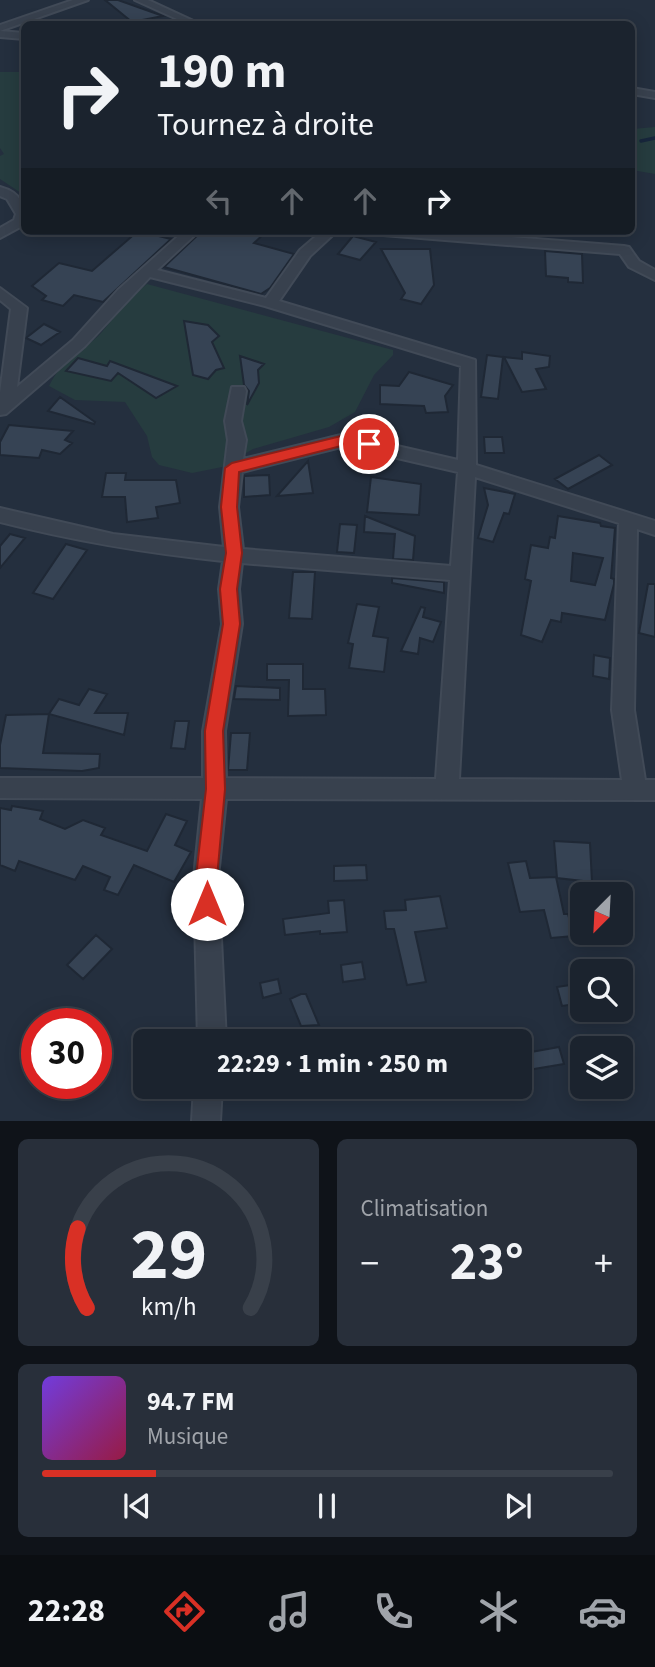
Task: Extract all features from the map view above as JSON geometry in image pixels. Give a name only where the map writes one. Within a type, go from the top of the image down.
[{"type":"street","points":[[0,28],[83,0]]},
{"type":"street","points":[[140,0],[186,21]]},
{"type":"street","points":[[1,52],[5,35]]},
{"type":"street","points":[[635,92],[655,95]]},
{"type":"street","points":[[0,191],[12,196],[21,211]]},
{"type":"street","points":[[0,234],[21,219]]},
{"type":"street","points":[[3,406],[79,343],[123,293],[188,235]]},
{"type":"street","points":[[270,303],[305,253],[325,235]]},
{"type":"street","points":[[434,235],[624,250],[634,264],[655,276]]},
{"type":"street","points":[[148,272],[270,303],[469,363],[467,468],[447,787]]},
{"type":"street","points":[[0,292],[19,308],[3,406]]},
{"type":"street","points":[[212,1029],[206,877],[215,789],[214,731],[232,624],[229,589],[234,553],[229,507],[237,440],[233,421],[238,391]]},
{"type":"street","points":[[232,468],[345,440],[467,468],[655,528]]},
{"type":"street","points":[[0,515],[42,528],[130,542],[368,563],[460,575]]},
{"type":"street","points":[[0,788],[447,787],[645,790],[623,710],[628,521]]},
{"type":"street","points":[[205,1121],[207,1099]]},
{"type":"green space","points":[[0,72],[21,72],[21,193],[0,179],[0,156],[4,154],[0,148]]},
{"type":"green space","points":[[655,127],[655,174],[635,171],[635,129]]},
{"type":"green space","points":[[147,284],[393,350],[393,355],[374,375],[355,412],[329,427],[253,449],[222,467],[192,473],[159,465],[152,457],[147,436],[125,402],[75,400],[49,386],[61,368],[102,332],[128,301]]},
{"type":"building","points":[[105,0],[118,0],[163,16],[131,21]]},
{"type":"building","points":[[133,235],[154,235],[171,239],[103,302],[74,295],[63,306],[42,300],[46,296],[32,286],[59,263],[92,271]]},
{"type":"building","points":[[198,235],[263,235],[254,243],[294,254],[270,288],[261,294],[164,267]]},
{"type":"building","points":[[353,236],[376,242],[360,260],[338,254]]},
{"type":"building","points":[[381,249],[430,249],[434,285],[421,304],[401,299],[405,293]]},
{"type":"building","points":[[545,251],[582,254],[583,283],[568,282],[568,278],[546,276]]},
{"type":"building","points":[[184,321],[208,325],[219,336],[212,342],[224,368],[216,370],[208,379],[193,375]]},
{"type":"building","points":[[44,324],[60,332],[41,345],[26,338]]},
{"type":"building","points":[[522,352],[550,356],[549,367],[536,369],[546,389],[522,392],[504,357],[522,359]]},
{"type":"building","points":[[487,355],[503,357],[498,399],[481,397]]},
{"type":"building","points":[[240,356],[264,364],[258,370],[259,383],[247,405],[249,391],[244,385]]},
{"type":"building","points":[[78,358],[107,366],[110,361],[177,386],[156,398],[118,373],[111,381],[66,371]]},
{"type":"building","points":[[409,372],[453,385],[445,396],[448,412],[426,413],[424,406],[380,404],[380,385],[399,386]]},
{"type":"building","points":[[60,397],[95,422],[94,424],[48,411]]},
{"type":"building","points":[[9,425],[73,431],[65,440],[72,443],[60,454],[42,450],[39,458],[0,455],[0,442]]},
{"type":"building","points":[[484,437],[502,437],[504,453],[485,453]]},
{"type":"building","points":[[599,455],[612,465],[568,489],[555,479]]},
{"type":"building","points":[[308,461],[313,493],[277,496]]},
{"type":"building","points":[[106,473],[126,473],[125,480],[176,480],[180,503],[156,507],[158,518],[127,522],[125,497],[102,497]]},
{"type":"building","points":[[269,475],[270,495],[244,497],[244,476]]},
{"type":"building","points":[[371,477],[421,484],[419,515],[367,512]]},
{"type":"building","points":[[484,488],[515,494],[509,514],[504,513],[493,542],[478,538],[488,505]]},
{"type":"building","points":[[365,516],[415,536],[413,560],[393,559],[395,534],[364,532]]},
{"type":"building","points":[[558,516],[615,528],[611,578],[614,579],[614,584],[605,620],[562,613],[561,622],[551,620],[542,642],[521,635],[531,581],[525,579],[531,545],[548,548],[550,537],[555,538]],"holes":[[[573,553],[603,558],[595,585],[571,581]]]},
{"type":"building","points":[[340,524],[357,525],[354,553],[337,552]]},
{"type":"building","points":[[10,534],[25,538],[0,568],[0,546]]},
{"type":"building","points":[[66,544],[87,550],[53,599],[33,593]]},
{"type":"building","points":[[293,572],[315,572],[312,619],[289,618]]},
{"type":"building","points":[[392,578],[444,582],[444,593],[392,583]]},
{"type":"building","points":[[648,584],[655,584],[655,637],[639,633]]},
{"type":"building","points":[[357,604],[379,607],[373,636],[388,638],[384,672],[349,668],[353,644],[348,643]]},
{"type":"building","points":[[421,607],[425,608],[423,617],[441,622],[433,642],[420,638],[418,654],[401,651]]},
{"type":"building","points":[[594,655],[610,658],[609,679],[593,676]]},
{"type":"building","points":[[267,664],[303,664],[303,689],[325,689],[326,715],[288,716],[289,680],[267,680]]},
{"type":"building","points":[[236,686],[280,688],[280,700],[234,699]]},
{"type":"building","points":[[89,689],[107,694],[95,713],[128,713],[124,735],[49,714],[59,699],[79,705]]},
{"type":"building","points":[[49,714],[43,753],[100,754],[99,768],[82,771],[0,768],[0,745],[6,715]]},
{"type":"building","points":[[175,721],[189,721],[185,749],[171,748]]},
{"type":"building","points":[[231,733],[250,733],[247,770],[228,770]]},
{"type":"building","points":[[12,806],[43,811],[40,819],[65,829],[83,820],[105,828],[101,835],[147,851],[166,814],[187,821],[175,845],[191,852],[174,882],[134,865],[118,895],[104,890],[110,877],[83,866],[75,880],[19,861],[15,871],[0,865],[0,808],[11,810]]},
{"type":"building","points":[[554,841],[590,843],[592,882],[557,878]]},
{"type":"building","points":[[526,861],[530,878],[556,877],[564,914],[568,914],[570,921],[570,936],[551,938],[544,910],[520,912],[508,863]]},
{"type":"building","points":[[366,865],[367,880],[334,881],[334,866]]},
{"type":"building","points":[[440,896],[447,928],[415,932],[426,982],[407,985],[394,929],[386,929],[384,911],[406,910],[405,900]]},
{"type":"building","points":[[344,900],[347,932],[320,934],[320,931],[285,935],[283,919],[329,913],[328,901]]},
{"type":"building","points":[[96,935],[112,949],[83,979],[67,965]]},
{"type":"building","points":[[362,962],[365,979],[343,982],[341,965]]},
{"type":"building","points":[[278,979],[281,993],[263,998],[260,983]]},
{"type":"building","points":[[570,985],[570,1005],[562,1006],[557,987]]},
{"type":"building","points":[[306,994],[319,1025],[301,1026],[290,999]]},
{"type":"building","points":[[559,1047],[564,1064],[532,1069],[532,1052]]},
{"type":"waterway","points":[[641,141],[655,138]]},
{"type":"route","points":[[207,904],[206,877],[215,789],[214,731],[232,624],[229,589],[234,553],[229,507],[232,468],[345,440],[369,444]]}]
